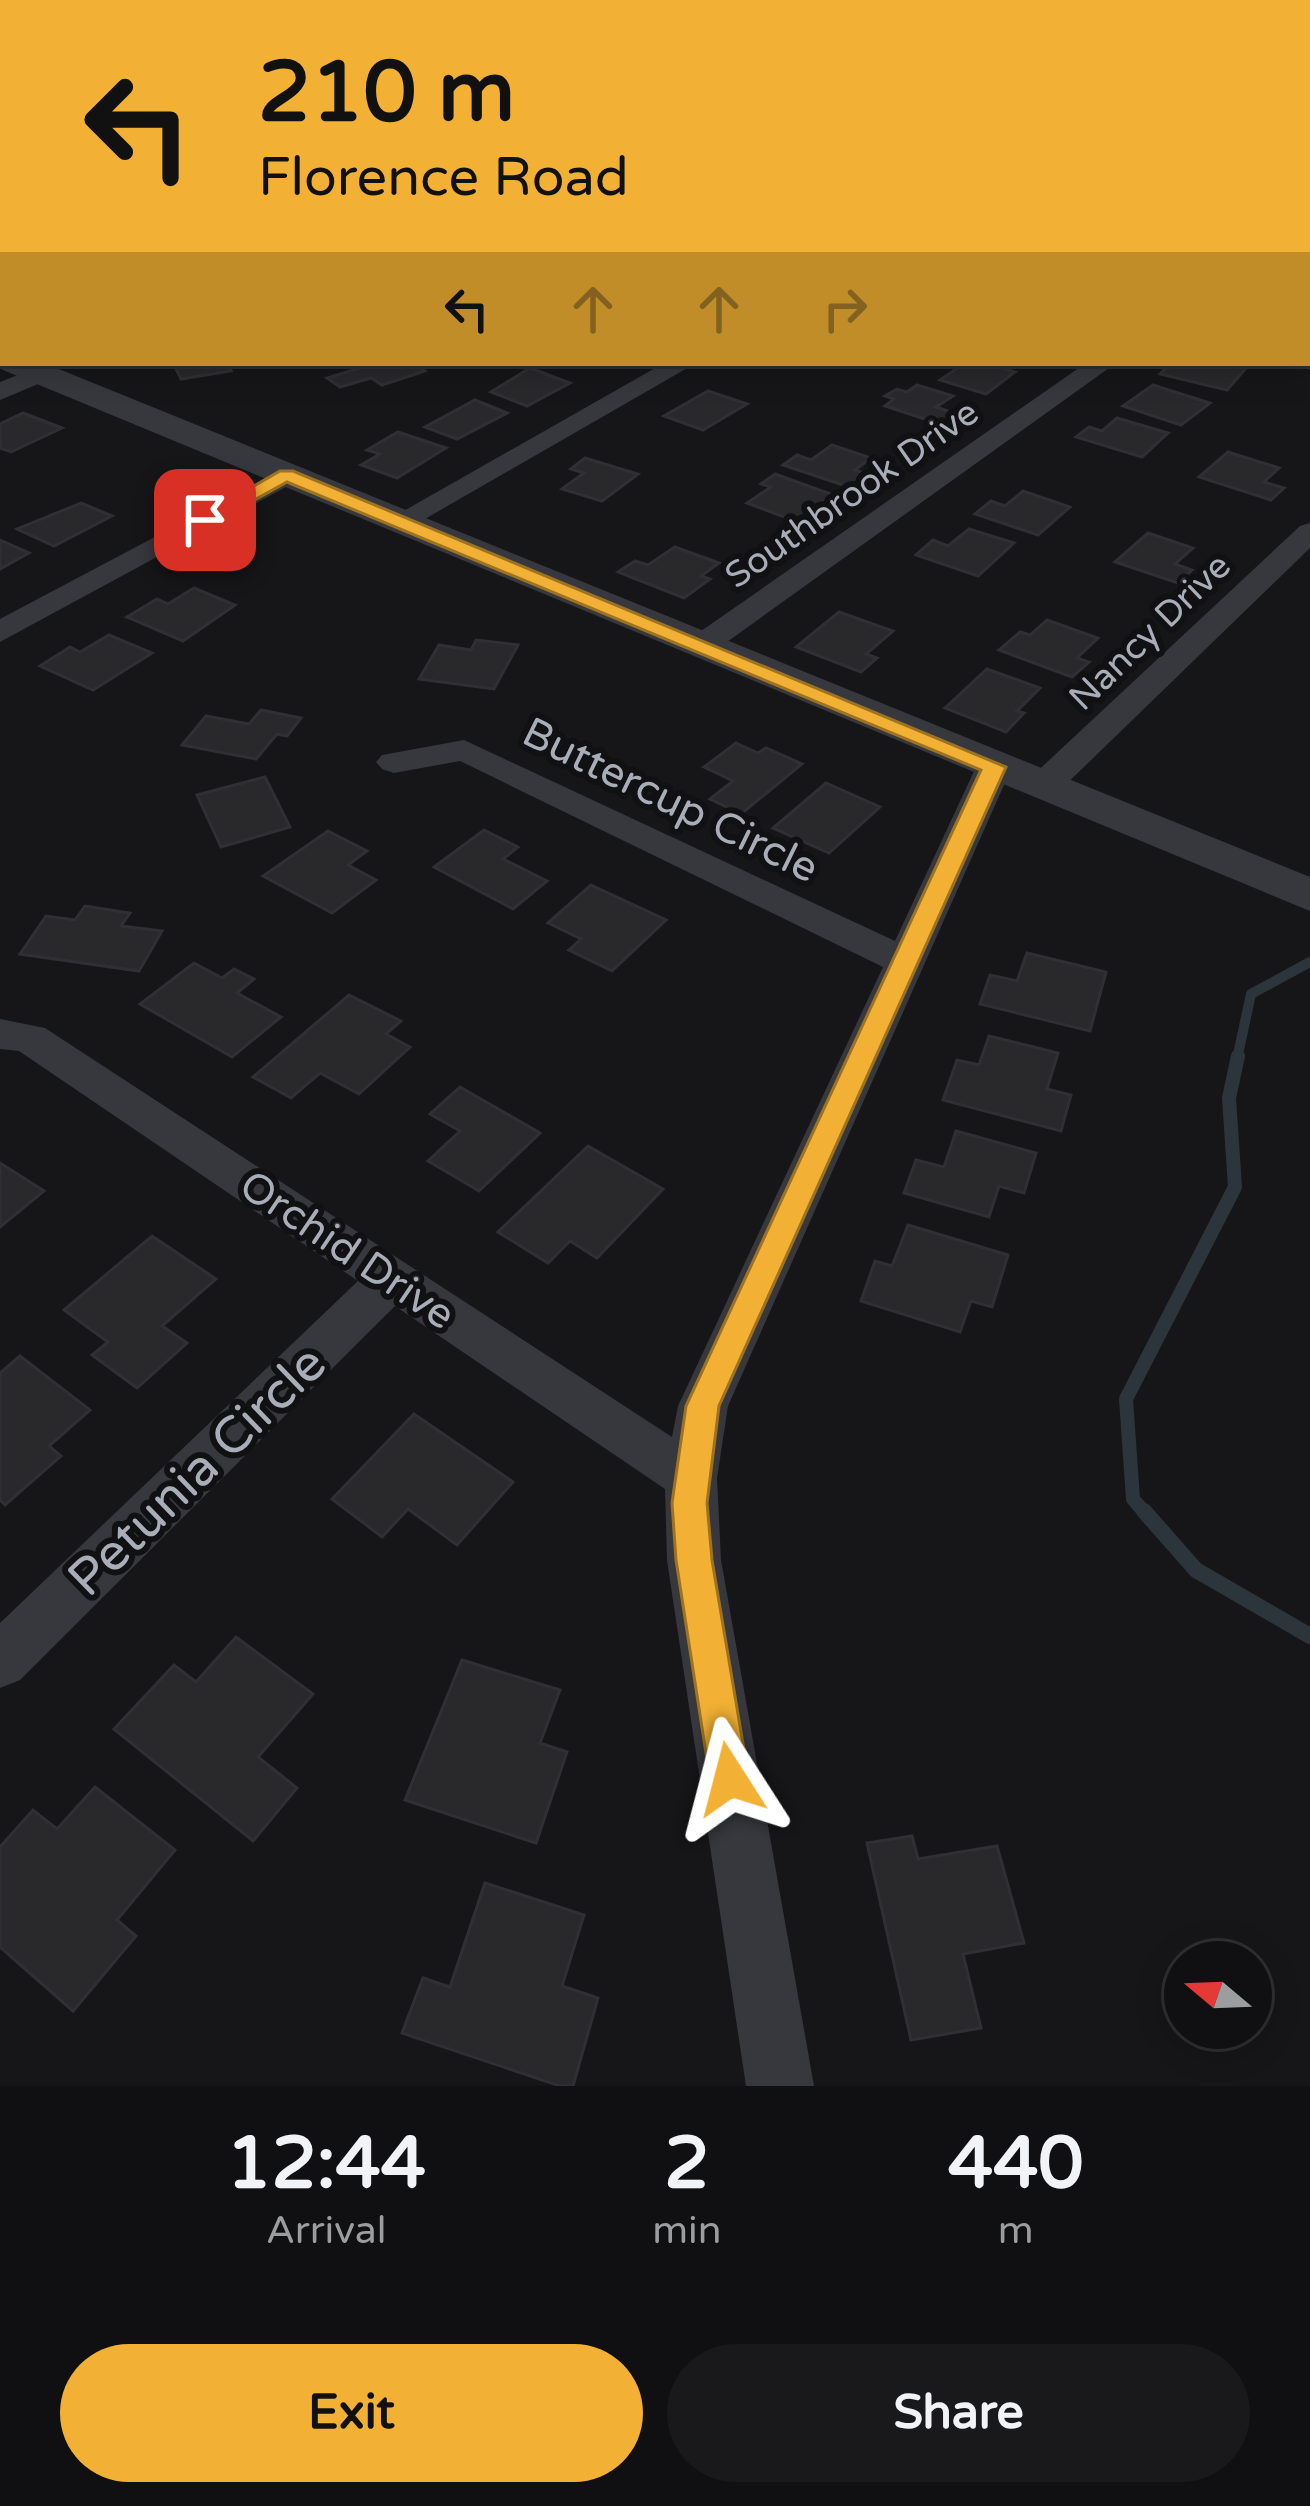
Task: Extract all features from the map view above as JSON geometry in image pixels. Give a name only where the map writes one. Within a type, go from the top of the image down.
[{"type":"street","points":[[21,366],[1310,895]]},
{"type":"street","points":[[400,521],[678,366]]},
{"type":"street","name":"Southbrook Drive","points":[[702,645],[1099,366]]},
{"type":"street","points":[[0,632],[286,475]]},
{"type":"street","name":"Nancy Drive","points":[[1042,787],[1310,532]]},
{"type":"street","name":"Buttercup Circle","points":[[394,761],[464,750],[903,961]]},
{"type":"street","points":[[780,2086],[694,1560],[691,1478],[703,1406],[994,767]]},
{"type":"street","name":"Orchid Drive","points":[[0,1034],[31,1038],[691,1478]]},
{"type":"street","name":"Petunia Circle","points":[[0,1660],[391,1279]]},
{"type":"building","points":[[174,366],[228,366],[231,371],[181,379]]},
{"type":"building","points":[[366,366],[418,366],[425,371],[382,385],[371,378],[340,387],[327,378]]},
{"type":"building","points":[[994,366],[1015,372],[986,394],[940,380],[959,367]]},
{"type":"building","points":[[1168,366],[1246,368],[1227,390],[1160,374]]},
{"type":"building","points":[[530,368],[570,383],[527,406],[491,392]]},
{"type":"building","points":[[917,385],[953,396],[936,407],[956,414],[940,424],[885,406],[894,399],[885,396]]},
{"type":"building","points":[[1153,385],[1210,403],[1181,425],[1123,406]]},
{"type":"building","points":[[708,391],[747,404],[703,430],[664,416]]},
{"type":"building","points":[[475,400],[507,413],[457,439],[425,427]]},
{"type":"building","points":[[23,413],[62,428],[11,452],[0,448],[0,424]]},
{"type":"building","points":[[1117,418],[1168,433],[1142,457],[1076,437],[1089,427],[1102,431]]},
{"type":"building","points":[[398,432],[446,448],[397,478],[361,465],[380,454],[367,450]]},
{"type":"building","points":[[832,445],[871,458],[855,470],[867,474],[849,487],[783,465],[797,455],[811,460]]},
{"type":"building","points":[[1228,452],[1279,468],[1264,482],[1284,488],[1271,500],[1199,477]]},
{"type":"building","points":[[585,458],[638,474],[602,501],[562,489],[584,473],[571,469]]},
{"type":"building","points":[[775,474],[833,495],[795,521],[747,503],[771,487],[761,484]]},
{"type":"building","points":[[1023,491],[1070,507],[1038,535],[975,514],[991,501],[1005,506]]},
{"type":"building","points":[[81,503],[112,516],[54,546],[17,529]]},
{"type":"building","points":[[969,529],[1014,543],[978,576],[916,555],[933,540],[948,546]]},
{"type":"building","points":[[1148,533],[1193,548],[1175,564],[1192,570],[1178,583],[1115,562]]},
{"type":"building","points":[[0,540],[29,553],[0,569]]},
{"type":"building","points":[[675,547],[719,563],[701,576],[710,579],[684,598],[618,572],[635,561],[648,565]]},
{"type":"building","points":[[194,588],[235,605],[183,641],[127,617],[157,599],[168,604]]},
{"type":"building","points":[[839,612],[893,631],[866,654],[877,658],[861,672],[796,647]]},
{"type":"building","points":[[1047,620],[1098,638],[1077,658],[1089,662],[1072,677],[999,650],[1020,632],[1030,635]]},
{"type":"building","points":[[109,635],[152,653],[93,690],[40,666],[70,647],[80,652]]},
{"type":"building","points":[[476,640],[518,645],[494,689],[419,679],[439,645],[471,650]]},
{"type":"building","points":[[987,669],[1040,688],[1017,711],[1024,713],[1006,732],[945,708]]},
{"type":"building","points":[[261,710],[301,718],[287,736],[277,734],[256,759],[182,745],[206,716],[249,724]]},
{"type":"building","points":[[736,743],[758,753],[766,748],[802,764],[741,814],[710,799],[733,781],[704,767]]},
{"type":"building","points":[[265,777],[290,827],[221,847],[197,795]]},
{"type":"building","points":[[826,783],[880,807],[829,853],[773,828]]},
{"type":"building","points":[[484,830],[518,847],[503,859],[547,881],[513,909],[434,867]]},
{"type":"building","points":[[328,831],[367,851],[348,865],[376,880],[332,913],[263,876]]},
{"type":"building","points":[[591,885],[666,920],[612,971],[569,950],[581,939],[548,923]]},
{"type":"building","points":[[85,906],[130,913],[121,926],[162,931],[139,971],[20,954],[46,916],[75,920]]},
{"type":"building","points":[[1027,953],[1106,972],[1090,1031],[980,1004],[990,975],[1017,981]]},
{"type":"building","points":[[194,963],[222,978],[234,969],[254,979],[237,993],[281,1017],[232,1057],[140,1004]]},
{"type":"building","points":[[349,995],[401,1021],[386,1034],[410,1047],[359,1094],[320,1073],[291,1098],[253,1077]]},
{"type":"building","points":[[989,1036],[1058,1053],[1047,1089],[1071,1095],[1061,1131],[943,1100],[957,1060],[979,1065]]},
{"type":"building","points":[[460,1087],[540,1133],[479,1191],[428,1161],[460,1131],[430,1114]]},
{"type":"building","points":[[956,1131],[1036,1153],[1024,1193],[999,1186],[989,1217],[904,1193],[916,1160],[944,1167]]},
{"type":"building","points":[[588,1146],[663,1189],[597,1258],[570,1241],[548,1263],[498,1232]]},
{"type":"building","points":[[0,1163],[44,1191],[0,1227]]},
{"type":"building","points":[[908,1225],[1008,1255],[992,1307],[971,1301],[960,1332],[861,1301],[875,1261],[892,1266]]},
{"type":"building","points":[[152,1236],[216,1279],[162,1326],[187,1343],[137,1388],[92,1355],[108,1342],[64,1310]]},
{"type":"building","points":[[20,1356],[90,1410],[49,1446],[61,1456],[5,1505],[0,1500],[0,1373]]},
{"type":"building","points":[[414,1414],[513,1482],[457,1545],[408,1509],[382,1537],[332,1499]]},
{"type":"building","points":[[236,1637],[313,1694],[258,1757],[297,1788],[253,1841],[114,1729],[174,1665],[196,1682]]},
{"type":"building","points":[[462,1660],[560,1690],[540,1743],[567,1752],[536,1843],[405,1800]]},
{"type":"building","points":[[95,1787],[175,1850],[117,1920],[136,1936],[73,2011],[0,1947],[0,1847],[33,1810],[57,1829]]},
{"type":"building","points":[[912,1836],[918,1859],[997,1846],[1024,1943],[963,1954],[981,2028],[911,2040],[867,1843]]},
{"type":"building","points":[[485,1883],[584,1915],[562,1986],[598,1998],[573,2086],[560,2086],[402,2033],[423,1978],[450,1987]]},
{"type":"waterway","points":[[1237,1059],[1251,994],[1310,962]]},
{"type":"waterway","points":[[1146,1514],[1133,1499],[1126,1399],[1235,1187],[1229,1098],[1238,1056]]},
{"type":"waterway","points":[[1144,1511],[1196,1570],[1310,1636]]},
{"type":"route","points":[[205,520],[286,475],[994,767],[703,1406],[691,1478],[694,1560],[730,1779]]}]
